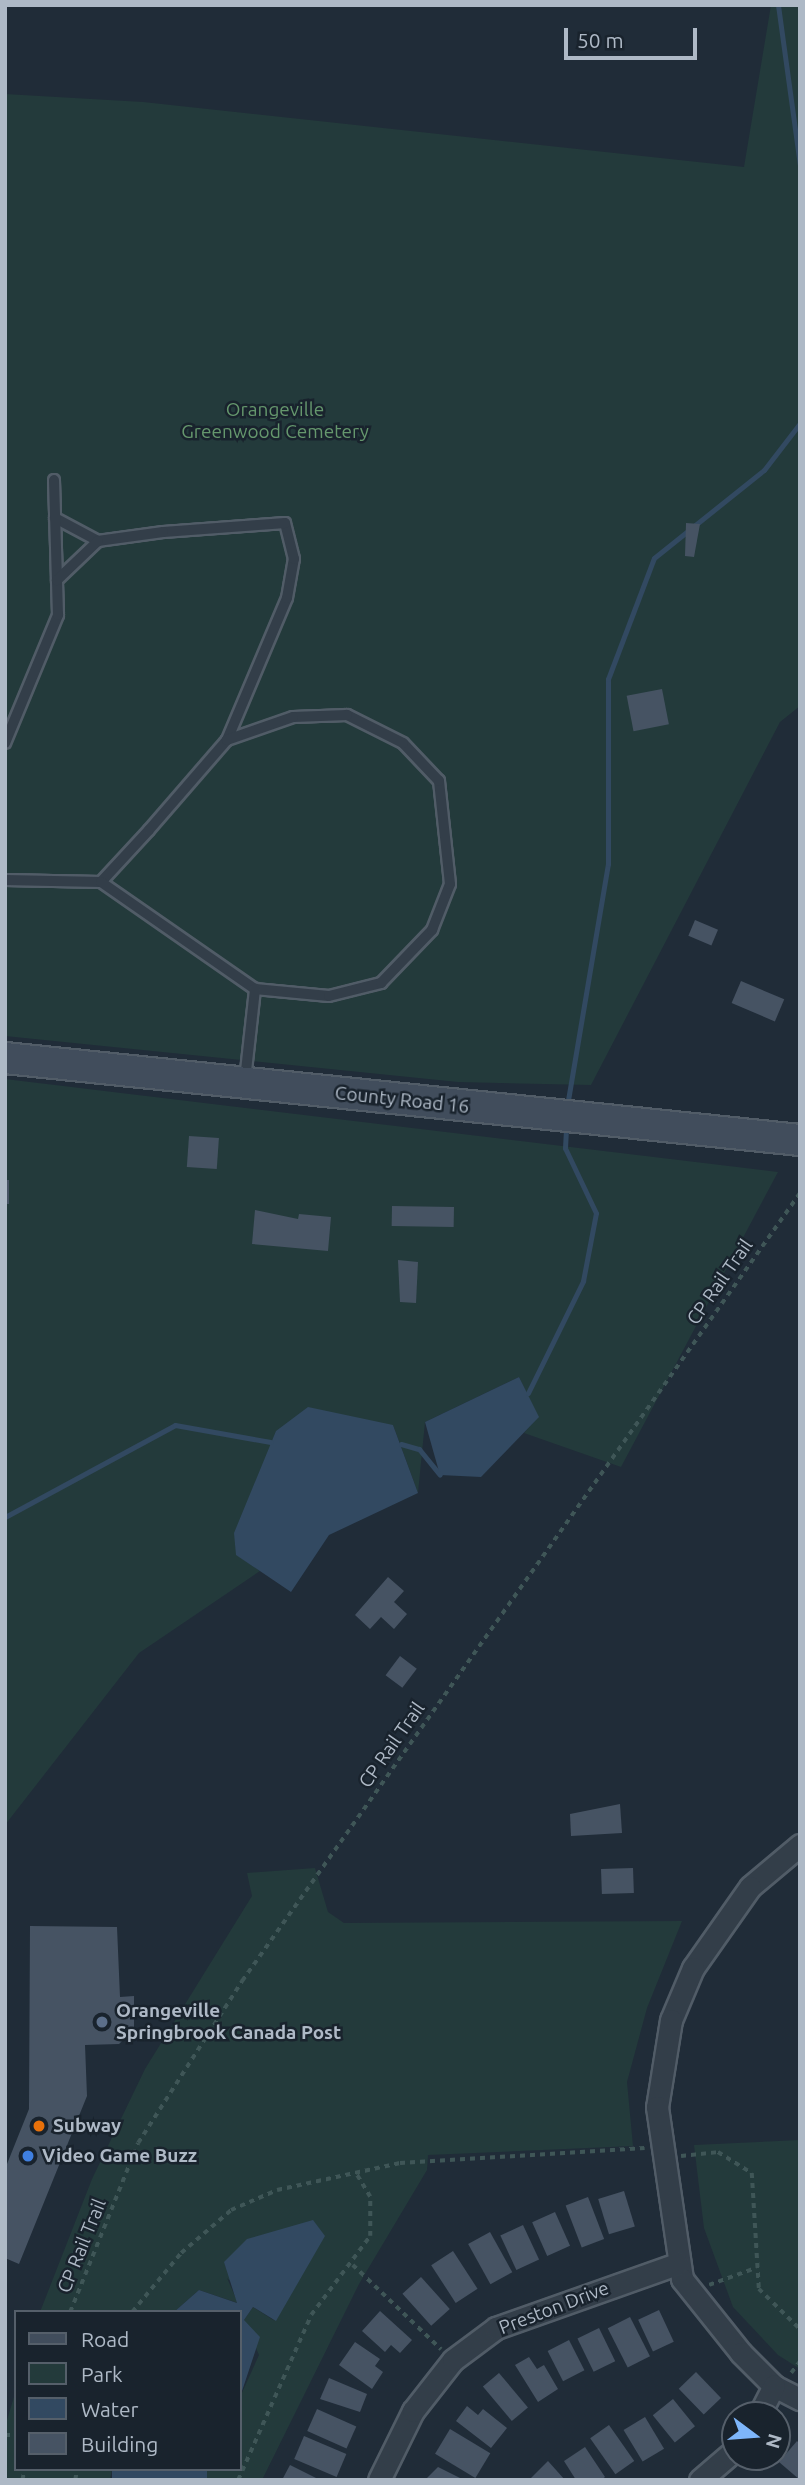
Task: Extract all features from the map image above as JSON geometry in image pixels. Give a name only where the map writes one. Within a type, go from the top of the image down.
[{"type":"main road","name":"County Road 16","points":[[5,1058],[800,1140]]},
{"type":"street","points":[[800,1845],[750,1887],[693,1968],[671,2020],[661,2067],[661,2153],[677,2264],[693,2294],[774,2386],[800,2399]]},
{"type":"street","name":"Preston Drive","points":[[379,2480],[413,2411],[453,2360],[496,2328],[677,2264]]},
{"type":"street","points":[[766,2401],[774,2386]]},
{"type":"street","points":[[700,2480],[721,2462]]},
{"type":"lane","points":[[5,743],[58,615],[54,480]]},
{"type":"lane","points":[[55,518],[98,541],[285,523],[294,559],[287,598],[227,740],[101,882]]},
{"type":"lane","points":[[57,580],[98,541]]},
{"type":"lane","points":[[5,880],[101,882],[255,989],[329,996],[382,983],[432,930],[450,884],[439,781],[402,743],[347,715],[293,716],[227,740]]},
{"type":"lane","points":[[245,1084],[255,989]]},
{"type":"path","name":"CP Rail Trail","points":[[72,2310],[138,2143],[242,1981],[800,1193]]},
{"type":"path","points":[[134,2310],[181,2253],[231,2210],[277,2190],[400,2163],[718,2152],[746,2164],[757,2186],[756,2268],[766,2301],[800,2329]]},
{"type":"path","points":[[242,2471],[311,2315],[353,2264],[370,2236],[370,2197],[356,2174]]},
{"type":"path","points":[[353,2264],[453,2360]]},
{"type":"path","points":[[693,2294],[756,2268]]},
{"type":"green space","name":"Orangeville Greenwood Cemetery","points":[[771,5],[800,5],[800,706],[780,722],[591,1085],[458,1082],[5,1036],[5,94],[143,102],[744,167]]},
{"type":"green space","points":[[5,1079],[778,1172],[621,1467],[524,1433],[538,1417],[519,1377],[425,1422],[418,1493],[393,1425],[237,1555],[260,1571],[139,1653],[5,1825]]},
{"type":"green space","points":[[315,1868],[328,1912],[344,1923],[682,1921],[647,2008],[627,2082],[633,2146],[428,2155],[427,2170],[359,2284],[262,2480],[203,2480],[206,2471],[242,2471],[242,2393],[259,2355],[244,2320],[253,2307],[275,2321],[227,2278],[238,2303],[199,2290],[176,2310],[41,2310],[92,2179],[145,2069],[252,1896],[247,1873]]},
{"type":"green space","points":[[800,2140],[800,2369],[778,2355],[733,2307],[704,2228],[694,2145]]},
{"type":"green space","points":[[14,2397],[14,2471],[112,2471],[110,2480],[5,2480],[5,2427]]},
{"type":"water","points":[[519,1377],[539,1417],[481,1477],[440,1475],[425,1422]]},
{"type":"water","points":[[308,1407],[393,1425],[418,1493],[329,1535],[291,1592],[236,1555],[234,1533],[276,1431]]},
{"type":"water","points":[[313,2220],[325,2236],[276,2321],[253,2307],[244,2320],[260,2337],[242,2391],[242,2310],[176,2310],[199,2290],[237,2303],[224,2262],[247,2239]]},
{"type":"water","points":[[112,2471],[207,2471],[207,2480],[112,2480]]},
{"type":"building","points":[[686,523],[700,524],[694,557],[685,556]]},
{"type":"building","points":[[662,689],[669,724],[634,731],[627,696]]},
{"type":"building","points":[[695,920],[718,930],[711,945],[688,936]]},
{"type":"building","points":[[741,981],[784,999],[775,1021],[732,1003]]},
{"type":"building","points":[[189,1136],[219,1138],[217,1169],[187,1167]]},
{"type":"building","points":[[5,1180],[9,1180],[9,1204],[5,1204]]},
{"type":"building","points":[[392,1206],[454,1207],[454,1227],[392,1226]]},
{"type":"building","points":[[255,1210],[298,1219],[299,1214],[331,1217],[328,1251],[252,1244]]},
{"type":"building","points":[[398,1260],[418,1262],[416,1303],[400,1302]]},
{"type":"building","points":[[388,1577],[404,1591],[394,1602],[407,1614],[394,1629],[381,1617],[370,1629],[355,1615]]},
{"type":"building","points":[[400,1656],[417,1669],[402,1688],[386,1675]]},
{"type":"building","points":[[620,1804],[622,1833],[571,1836],[570,1814]]},
{"type":"building","points":[[633,1868],[634,1893],[602,1894],[601,1869]]},
{"type":"building","points":[[30,1926],[117,1927],[120,1997],[134,1996],[134,2029],[119,2044],[85,2045],[87,2096],[19,2264],[5,2258],[5,2169],[29,2109]]},
{"type":"building","points":[[624,2191],[635,2226],[609,2234],[598,2199]]},
{"type":"building","points":[[588,2197],[604,2239],[582,2248],[566,2206]]},
{"type":"building","points":[[555,2212],[570,2246],[547,2256],[532,2222]]},
{"type":"building","points":[[523,2225],[539,2259],[516,2270],[500,2236]]},
{"type":"building","points":[[490,2232],[512,2272],[490,2284],[468,2244]]},
{"type":"building","points":[[453,2251],[478,2289],[456,2303],[431,2265]]},
{"type":"building","points":[[421,2277],[450,2309],[431,2326],[402,2294]]},
{"type":"building","points":[[659,2310],[674,2342],[653,2351],[638,2320]]},
{"type":"building","points":[[380,2311],[412,2340],[400,2353],[391,2345],[385,2352],[362,2331]]},
{"type":"building","points":[[630,2317],[650,2356],[628,2368],[608,2328]]},
{"type":"building","points":[[599,2328],[615,2361],[594,2372],[577,2339]]},
{"type":"building","points":[[569,2340],[584,2370],[563,2381],[548,2351]]},
{"type":"building","points":[[355,2342],[380,2359],[375,2366],[383,2372],[372,2389],[339,2365]]},
{"type":"building","points":[[529,2357],[537,2369],[544,2365],[558,2389],[538,2402],[515,2365]]},
{"type":"building","points":[[696,2372],[721,2398],[704,2415],[679,2389]]},
{"type":"building","points":[[499,2373],[528,2407],[512,2421],[483,2386]]},
{"type":"building","points":[[329,2378],[367,2394],[360,2412],[320,2399]]},
{"type":"building","points":[[673,2399],[695,2426],[675,2443],[653,2415]]},
{"type":"building","points":[[467,2406],[478,2415],[483,2409],[507,2428],[491,2448],[456,2421]]},
{"type":"building","points":[[317,2409],[356,2426],[347,2448],[307,2431]]},
{"type":"building","points":[[645,2417],[664,2449],[643,2462],[624,2430]]},
{"type":"building","points":[[609,2425],[634,2461],[615,2474],[590,2438]]},
{"type":"building","points":[[450,2429],[490,2453],[475,2478],[435,2454]]},
{"type":"building","points":[[304,2436],[346,2454],[337,2477],[294,2459]]},
{"type":"building","points":[[797,2441],[800,2444],[800,2480],[790,2471],[791,2448]]},
{"type":"building","points":[[585,2447],[605,2477],[601,2480],[576,2480],[564,2461]]},
{"type":"building","points":[[548,2461],[565,2480],[529,2480]]},
{"type":"building","points":[[290,2465],[320,2480],[282,2480]]},
{"type":"building","points":[[438,2467],[464,2480],[425,2480]]},
{"type":"waterway","points":[[778,5],[800,165]]},
{"type":"waterway","points":[[567,1106],[608,864],[608,679],[654,558],[764,470],[800,423]]},
{"type":"waterway","points":[[528,1393],[583,1281],[596,1213],[565,1148],[566,1126]]},
{"type":"waterway","points":[[5,1517],[175,1425],[270,1442]]},
{"type":"waterway","points":[[401,1444],[419,1449],[440,1475]]},
{"type":"place","name":"Orangeville Springbrook Canada Post","points":[[102,2022]]},
{"type":"place","name":"Subway","points":[[39,2126]]},
{"type":"place","name":"Video Game Buzz","points":[[28,2156]]}]
